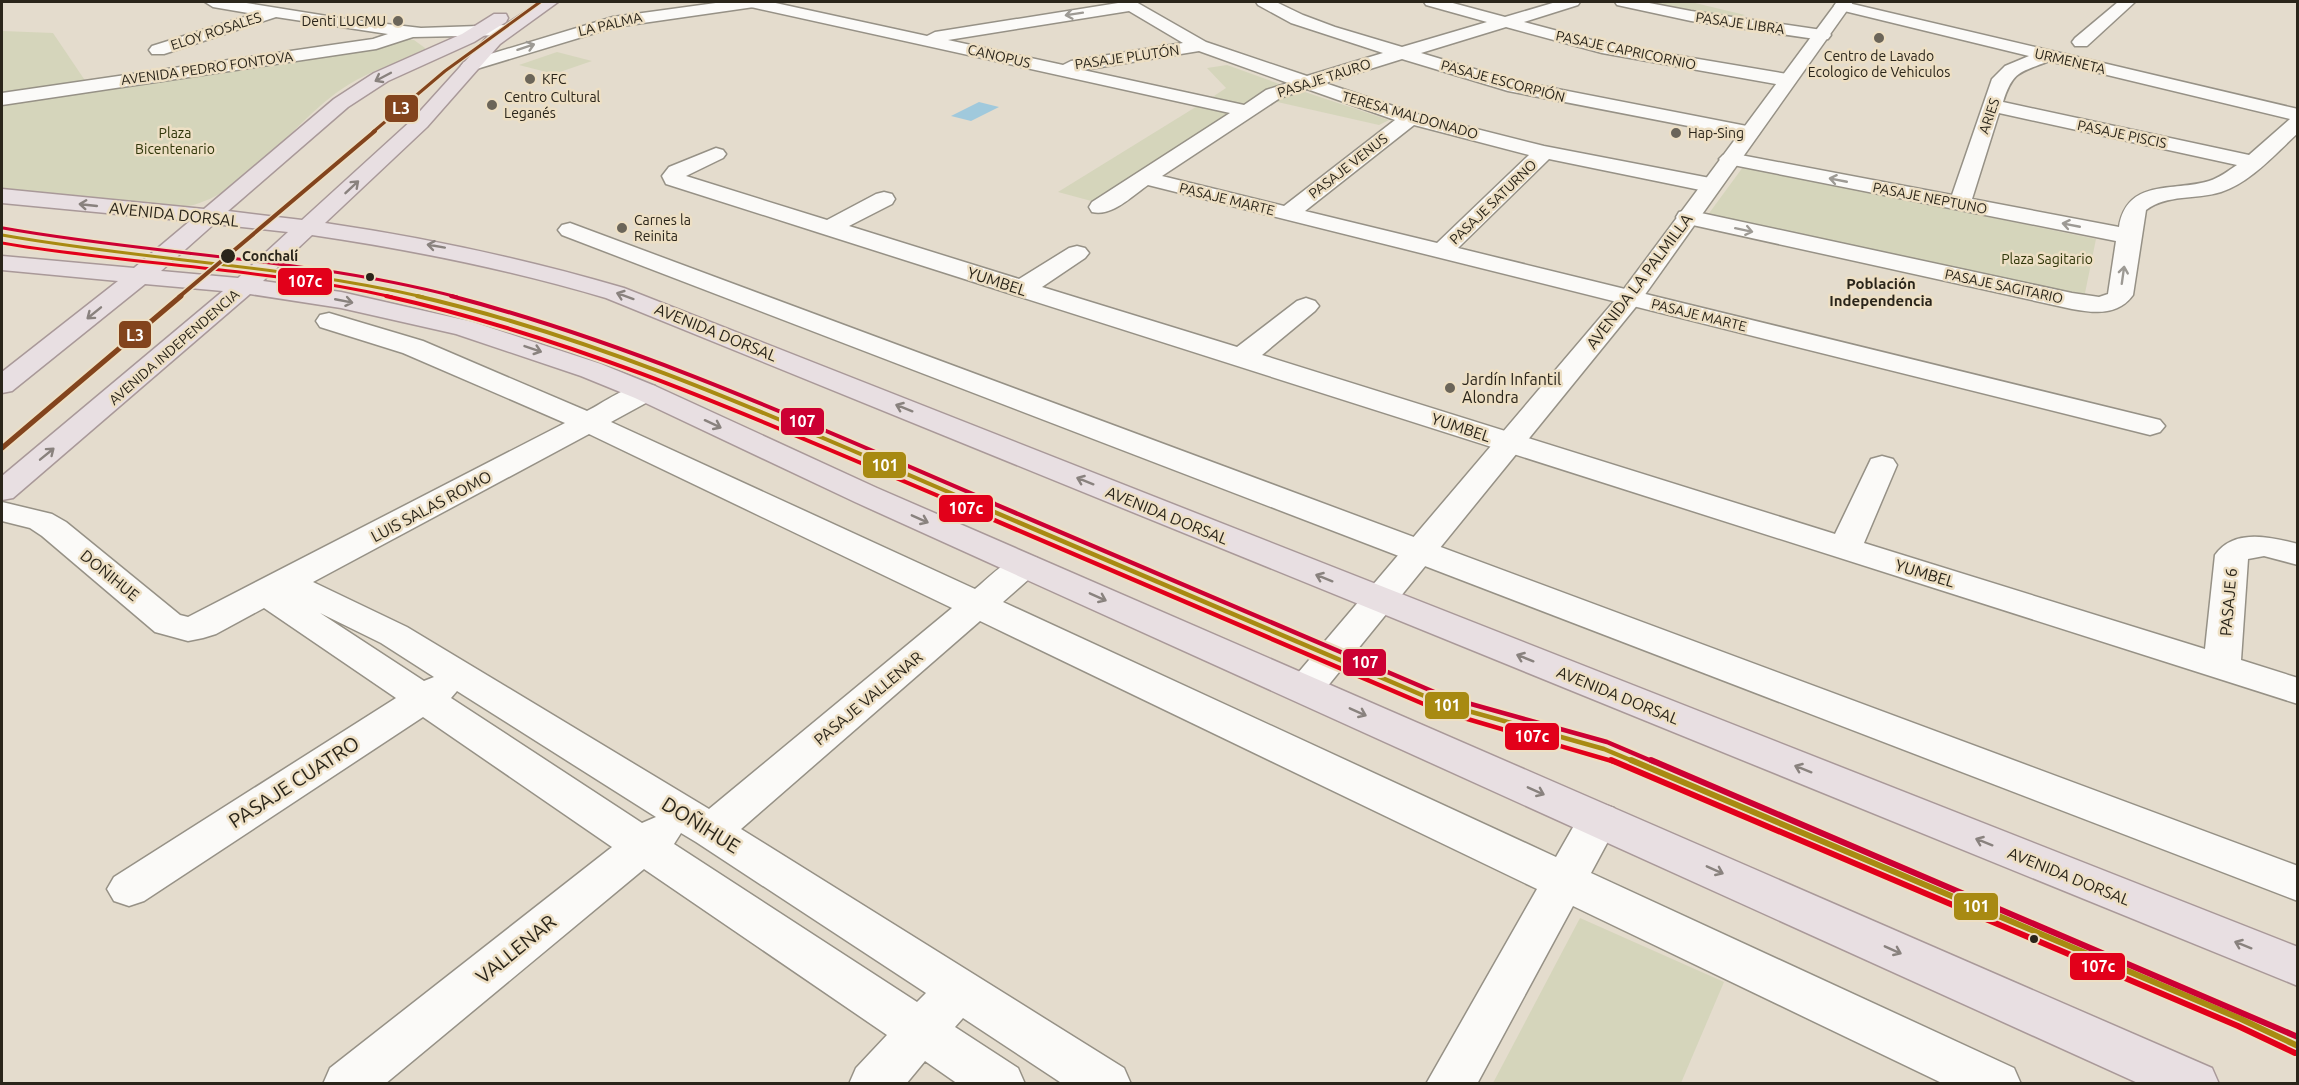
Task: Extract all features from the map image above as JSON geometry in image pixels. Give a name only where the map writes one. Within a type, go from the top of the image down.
[{"type":"main road","points":[[2,385],[140,276],[341,103],[381,77],[478,32],[526,2]]},
{"type":"main road","name":"AVENIDA INDEPENDENCIA","points":[[2,491],[245,286],[420,123],[484,51],[507,30],[550,2]]},
{"type":"main road","name":"AVENIDA DORSAL","points":[[2,196],[208,218],[309,226],[393,238],[486,256],[568,277],[615,293],[2298,967]]},
{"type":"main road","points":[[2,263],[245,286],[341,300],[464,328],[530,348],[645,392],[856,490],[1599,819],[2182,1081]]},
{"type":"street","points":[[213,2],[416,33],[435,40],[438,48],[436,52]]},
{"type":"street","name":"CANOPUS","points":[[752,2],[1246,111]]},
{"type":"street","name":"LA PALMA","points":[[470,66],[613,22],[752,2]]},
{"type":"street","name":"PASAJE ESCORPIÓN","points":[[1264,2],[1313,25],[1403,54],[1543,94],[1750,132]]},
{"type":"street","name":"PASAJE CAPRICORNIO","points":[[1432,2],[1602,48],[1787,80]]},
{"type":"street","name":"PASAJE TAURO","points":[[1100,207],[1273,94],[1572,2]]},
{"type":"street","name":"PASAJE LIBRA","points":[[1623,2],[1681,14],[1822,35]]},
{"type":"street","points":[[2081,42],[2127,2]]},
{"type":"street","points":[[922,39],[1128,4]]},
{"type":"street","name":"TERESA MALDONADO","points":[[1128,4],[1200,46],[1410,118],[1544,152],[1710,185]]},
{"type":"street","name":"AVENIDA LA PALMILLA","points":[[1305,689],[1630,298],[1710,185],[1844,4]]},
{"type":"street","name":"URMENETA","points":[[1844,4],[2298,115]]},
{"type":"street","name":"ELOY ROSALES","points":[[158,50],[275,12]]},
{"type":"street","name":"AVENIDA PEDRO FONTOVA","points":[[2,99],[247,61],[376,44],[416,33],[507,30]]},
{"type":"street","name":"PASAJE PLUTÓN","points":[[1053,68],[1200,46]]},
{"type":"street","name":"ARIES","points":[[1960,203],[2003,76],[2047,55]]},
{"type":"street","name":"PASAJE PISCIS","points":[[1992,106],[2252,162]]},
{"type":"street","name":"PASAJE VENUS","points":[[1287,214],[1410,118]]},
{"type":"street","points":[[2129,236],[2134,208],[2139,203],[2158,196],[2217,186],[2233,179],[2298,122]]},
{"type":"street","name":"PASAJE SATURNO","points":[[1441,252],[1544,152]]},
{"type":"street","name":"YUMBEL","points":[[716,154],[677,172],[673,176],[674,179],[2298,691]]},
{"type":"street","name":"PASAJE NEPTUNO","points":[[1730,159],[2129,236]]},
{"type":"street","name":"PASAJE MARTE","points":[[1144,178],[2150,426]]},
{"type":"street","points":[[828,228],[884,199]]},
{"type":"street","name":"PASAJE SAGITARIO","points":[[1687,217],[2072,301],[2095,304],[2113,302],[2118,298],[2129,236]]},
{"type":"street","points":[[570,230],[2298,884]]},
{"type":"street","points":[[1021,289],[1077,253]]},
{"type":"street","points":[[1241,358],[1306,306]]},
{"type":"street","points":[[329,321],[413,347],[588,422],[1996,1083]]},
{"type":"street","name":"LUIS SALAS ROMO","points":[[218,620],[645,392]]},
{"type":"street","points":[[1845,548],[1881,465]]},
{"type":"street","name":"DOÑIHUE","points":[[2,511],[41,521],[54,529],[168,624],[188,629],[218,620]]},
{"type":"street","name":"PASAJE 6","points":[[2222,667],[2232,555],[2237,549],[2247,547],[2269,548],[2298,555]]},
{"type":"street","name":"PASAJE VALLENAR","points":[[697,823],[1025,565]]},
{"type":"street","points":[[277,589],[424,698],[1000,1083]]},
{"type":"street","name":"DOÑIHUE","points":[[277,589],[394,635],[697,823],[1106,1083]]},
{"type":"street","name":"PASAJE CUATRO","points":[[129,889],[459,675]]},
{"type":"street","points":[[1451,1083],[1599,819]]},
{"type":"street","name":"VALLENAR","points":[[348,1083],[644,845],[697,823]]},
{"type":"street","points":[[874,1083],[958,989]]},
{"type":"green space","points":[[1637,2],[1691,2],[1745,15],[1733,19]]},
{"type":"green space","points":[[2,31],[53,33],[86,82],[2,96]]},
{"type":"green space","name":"Plaza Bicentenario","points":[[407,39],[414,40],[425,48],[425,52],[376,71],[348,85],[327,100],[248,174],[226,190],[203,202],[178,208],[2,190],[2,102]]},
{"type":"green space","points":[[557,52],[592,61],[554,74],[519,65]]},
{"type":"green space","points":[[1227,65],[1282,85],[1274,87],[1241,107],[1208,100],[1226,88],[1207,68]]},
{"type":"green space","points":[[1299,90],[1389,120],[1379,125],[1273,101]]},
{"type":"green space","points":[[1199,105],[1234,113],[1095,202],[1058,192]]},
{"type":"green space","name":"Plaza Sagitario","points":[[1743,167],[2096,239],[2084,298],[1707,216]]},
{"type":"green space","points":[[1580,918],[1724,982],[1681,1083],[1493,1083]]},
{"type":"water","points":[[979,102],[999,107],[971,121],[951,116]]},
{"type":"transit line","name":"L3","points":[[2,448],[445,71],[540,2]]},
{"type":"transit line","name":"107","points":[[3,228],[86,241],[295,265],[384,280],[479,303],[619,348],[710,382],[1446,697],[1607,742],[2298,1037]]},
{"type":"transit line","name":"101","points":[[2,235],[86,248],[297,272],[386,288],[525,325],[617,355],[707,389],[1443,704],[1604,749],[2241,1019],[2298,1046]]},
{"type":"transit line","name":"107c","points":[[2,243],[85,256],[293,280],[382,295],[429,305],[522,331],[614,362],[704,396],[1440,711],[1601,756],[2238,1026],[2295,1053]]},
{"type":"place","name":"Denti LUCMU","points":[[398,21]]},
{"type":"place","name":"Centro de Lavado Ecologico de Vehiculos","points":[[1879,38]]},
{"type":"place","name":"KFC","points":[[530,79]]},
{"type":"place","name":"Centro Cultural Leganés","points":[[492,105]]},
{"type":"place","name":"Hap-Sing","points":[[1676,133]]},
{"type":"place","name":"Carnes la Reinita","points":[[622,228]]},
{"type":"place","name":"Conchalí","points":[[228,256]]},
{"type":"place","name":"Jardín Infantil Alondra","points":[[1450,388]]},
{"type":"district","name":"Población Independencia","points":[[1881,292]]}]
